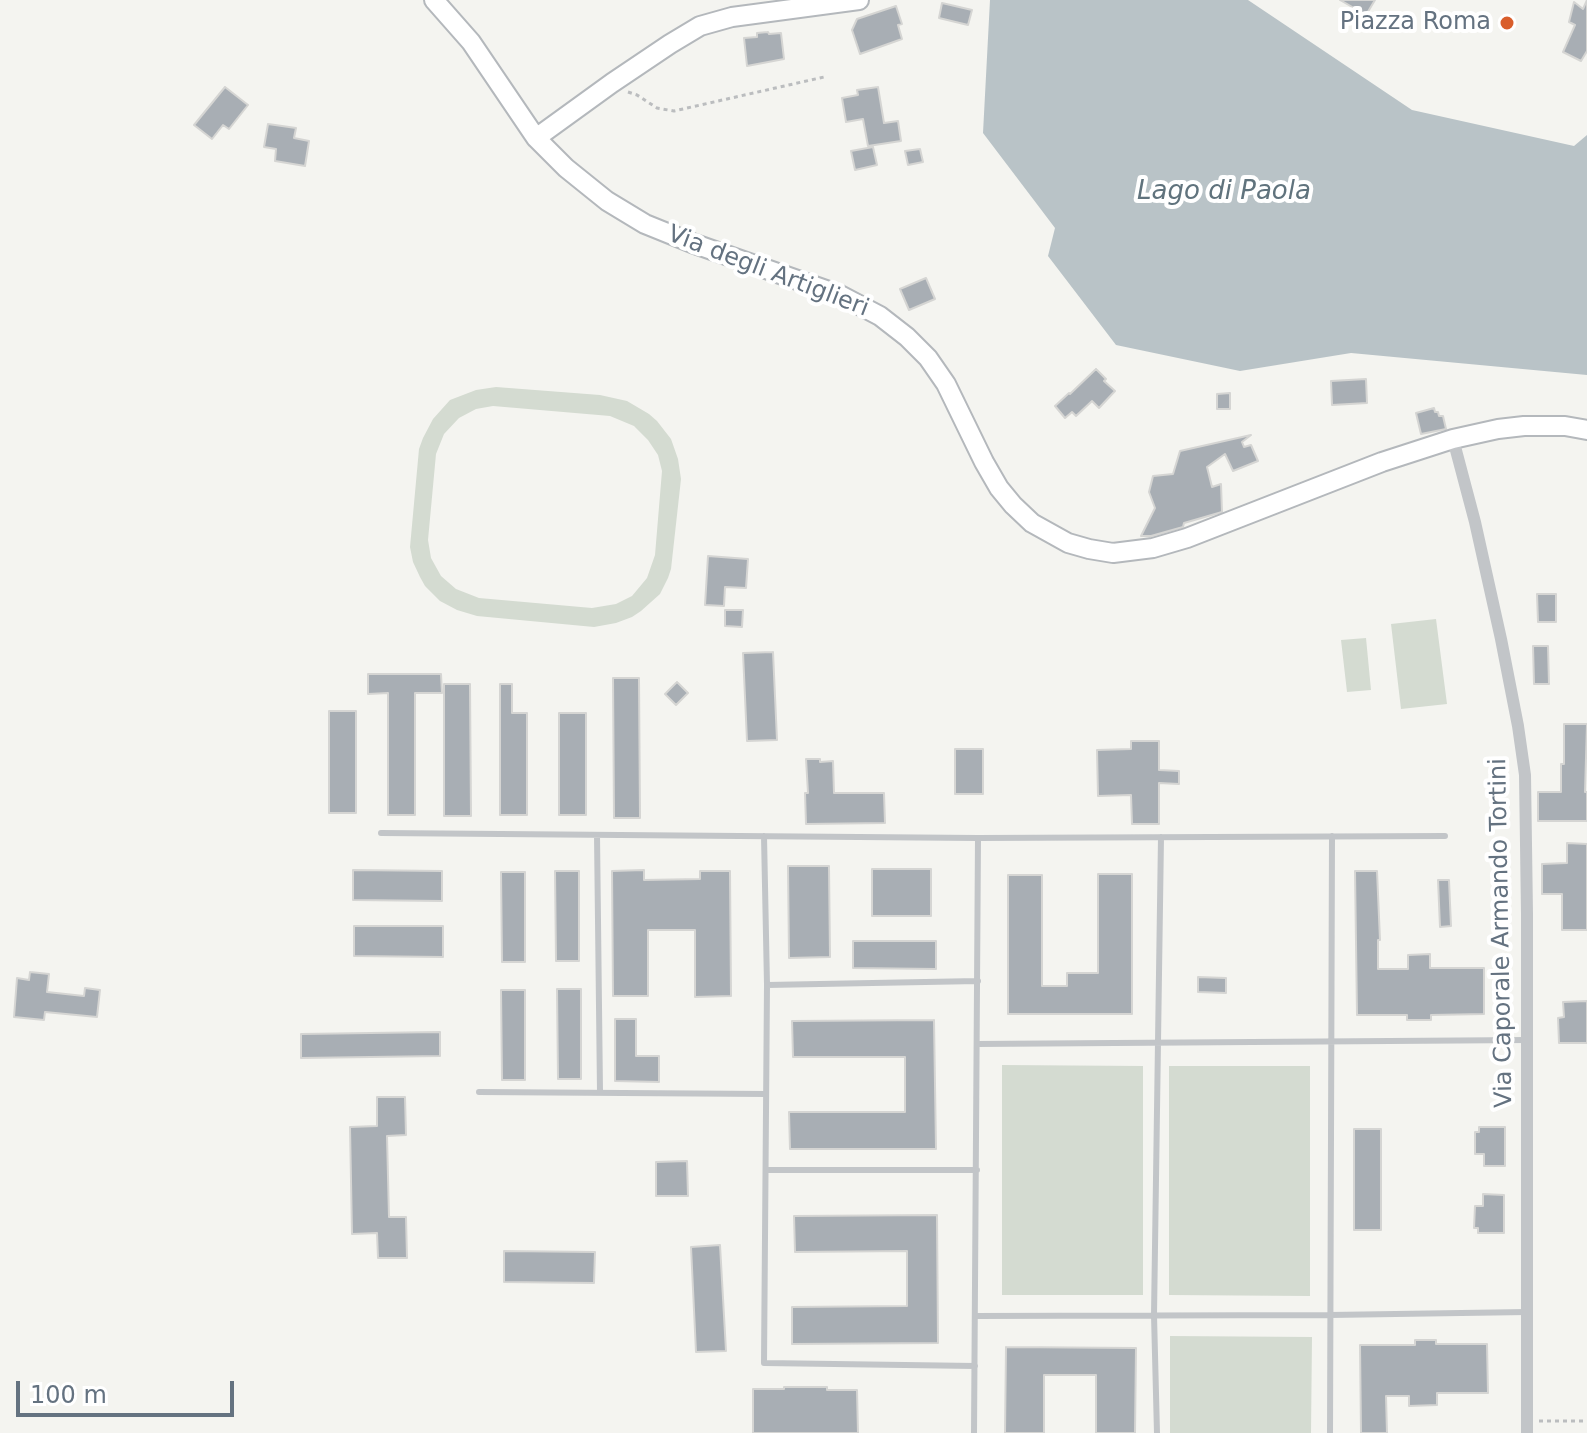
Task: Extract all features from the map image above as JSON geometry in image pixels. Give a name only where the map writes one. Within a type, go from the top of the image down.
[{"type":"street","name":"Via degli Artiglieri","points":[[434,0],[480,55],[536,138],[576,178],[607,201],[637,220],[731,258],[840,295],[889,322],[922,351],[942,377],[989,472],[1007,498],[1032,523],[1076,546],[1119,553],[1170,544],[1382,462],[1453,439],[1524,426],[1565,426],[1587,430]]},
{"type":"street","points":[[536,138],[612,83],[707,23],[859,0]]},
{"type":"street","name":"Via Caporale Armando Tortini","points":[[1453,439],[1498,626],[1523,759],[1527,820],[1527,1427]]},
{"type":"lane","points":[[381,833],[978,838],[1445,836]]},
{"type":"lane","points":[[597,835],[600,1092]]},
{"type":"lane","points":[[764,836],[767,985],[764,1363],[975,1366]]},
{"type":"lane","points":[[1330,1433],[1332,836]]},
{"type":"lane","points":[[1157,1433],[1154,1315],[1161,837]]},
{"type":"lane","points":[[974,1433],[978,838]]},
{"type":"lane","points":[[767,985],[978,981]]},
{"type":"lane","points":[[977,1044],[1527,1040]]},
{"type":"lane","points":[[479,1092],[766,1094]]},
{"type":"lane","points":[[766,1170],[977,1170]]},
{"type":"lane","points":[[975,1316],[1527,1312]]},
{"type":"path","points":[[612,83],[657,108],[674,111],[824,77]]},
{"type":"path","points":[[1527,1427],[1587,1421]]},
{"type":"shaded area","points":[[496,387],[600,395],[627,401],[649,414],[671,439],[681,479],[671,569],[660,594],[641,611],[616,623],[594,627],[477,616],[440,601],[425,586],[413,562],[410,547],[419,449],[433,419],[450,400],[476,390]],"holes":[[[493,406],[610,416],[634,426],[648,440],[658,455],[662,471],[655,555],[647,578],[632,596],[616,604],[592,608],[479,598],[456,589],[441,576],[431,558],[428,540],[436,454],[444,434],[459,418],[476,409]]]},
{"type":"shaded area","points":[[1436,619],[1447,704],[1401,709],[1391,624]]},
{"type":"shaded area","points":[[1366,638],[1371,690],[1347,692],[1341,640]]},
{"type":"shaded area","points":[[1002,1065],[1143,1066],[1143,1295],[1002,1295]]},
{"type":"shaded area","points":[[1169,1066],[1310,1066],[1310,1296],[1169,1295]]},
{"type":"shaded area","points":[[1170,1336],[1312,1337],[1311,1433],[1170,1433]]},
{"type":"water","name":"Lago di Paola","points":[[990,0],[1248,0],[1412,110],[1574,146],[1587,135],[1587,375],[1351,353],[1240,371],[1116,345],[1048,256],[1055,228],[983,133]]},
{"type":"building","points":[[1340,0],[1375,0],[1366,15]]},
{"type":"building","points":[[1587,0],[1587,51],[1581,61],[1563,52],[1575,25],[1569,22],[1574,2],[1583,9]]},
{"type":"building","points":[[942,3],[972,10],[968,25],[939,18]]},
{"type":"building","points":[[896,6],[902,24],[898,25],[902,39],[860,54],[852,30],[857,19]]},
{"type":"building","points":[[768,32],[781,33],[784,59],[747,66],[744,38]]},
{"type":"building","points":[[225,87],[248,105],[229,129],[223,125],[212,139],[194,125]]},
{"type":"building","points":[[878,87],[884,123],[898,121],[901,141],[868,146],[863,119],[846,122],[842,98],[858,95],[857,90]]},
{"type":"building","points":[[268,124],[296,128],[294,138],[309,141],[305,166],[275,161],[276,149],[264,147]]},
{"type":"building","points":[[873,147],[877,165],[855,170],[851,151]]},
{"type":"building","points":[[920,149],[923,162],[908,165],[905,151]]},
{"type":"building","points":[[926,278],[935,299],[909,310],[900,289]]},
{"type":"building","points":[[1096,369],[1115,391],[1099,408],[1092,401],[1076,416],[1072,412],[1065,418],[1055,406]]},
{"type":"building","points":[[1366,379],[1367,403],[1332,405],[1331,381]]},
{"type":"building","points":[[1230,393],[1230,409],[1217,409],[1217,394]]},
{"type":"building","points":[[1434,408],[1439,416],[1443,416],[1446,429],[1421,434],[1416,413]]},
{"type":"building","points":[[1251,435],[1242,442],[1244,447],[1251,445],[1258,461],[1233,471],[1225,454],[1207,467],[1212,487],[1221,484],[1222,512],[1184,523],[1183,527],[1141,536],[1155,508],[1149,492],[1153,476],[1173,474],[1180,451]]},
{"type":"building","points":[[708,556],[748,559],[746,588],[725,587],[724,606],[705,605]]},
{"type":"building","points":[[1537,594],[1556,594],[1556,622],[1538,622]]},
{"type":"building","points":[[725,610],[743,610],[742,627],[725,626]]},
{"type":"building","points":[[1533,646],[1548,646],[1549,684],[1534,684]]},
{"type":"building","points":[[773,652],[777,740],[747,741],[743,653]]},
{"type":"building","points":[[368,674],[441,674],[442,693],[415,693],[415,815],[388,815],[388,693],[368,694]]},
{"type":"building","points":[[613,678],[639,678],[640,818],[614,818]]},
{"type":"building","points":[[677,682],[688,693],[676,705],[665,694]]},
{"type":"building","points":[[444,684],[470,684],[471,816],[444,816]]},
{"type":"building","points":[[500,684],[512,684],[512,713],[527,713],[527,815],[500,815]]},
{"type":"building","points":[[329,711],[356,711],[356,813],[329,813]]},
{"type":"building","points":[[559,713],[586,713],[586,815],[559,815]]},
{"type":"building","points":[[1564,724],[1587,724],[1587,821],[1538,821],[1538,792],[1561,792]]},
{"type":"building","points":[[1131,741],[1159,741],[1159,770],[1179,771],[1179,784],[1159,783],[1159,824],[1132,824],[1131,795],[1098,796],[1097,750],[1131,749]]},
{"type":"building","points":[[955,749],[983,749],[983,794],[955,794]]},
{"type":"building","points":[[806,759],[833,761],[834,793],[884,793],[885,823],[806,824]]},
{"type":"building","points":[[1567,843],[1587,844],[1587,930],[1562,930],[1562,894],[1542,894],[1542,864],[1567,863]]},
{"type":"building","points":[[788,866],[829,866],[830,957],[789,958]]},
{"type":"building","points":[[872,869],[931,869],[931,916],[872,916]]},
{"type":"building","points":[[353,870],[442,871],[442,901],[353,900]]},
{"type":"building","points":[[644,870],[644,880],[700,879],[700,871],[730,871],[731,996],[695,997],[695,930],[648,930],[648,996],[613,996],[612,871]]},
{"type":"building","points":[[555,871],[579,871],[579,961],[556,961]]},
{"type":"building","points":[[1355,871],[1377,871],[1378,969],[1408,969],[1408,955],[1430,954],[1430,968],[1484,968],[1484,1014],[1431,1015],[1431,1020],[1407,1020],[1407,1015],[1357,1015]]},
{"type":"building","points":[[501,872],[525,872],[525,962],[502,962]]},
{"type":"building","points":[[1098,874],[1132,874],[1132,1014],[1008,1014],[1008,875],[1042,875],[1042,986],[1067,986],[1067,973],[1098,973]]},
{"type":"building","points":[[1438,880],[1449,880],[1451,926],[1440,927]]},
{"type":"building","points":[[354,926],[443,926],[443,957],[354,956]]},
{"type":"building","points":[[853,941],[936,941],[936,969],[853,968]]},
{"type":"building","points":[[30,972],[49,974],[47,992],[84,996],[85,988],[100,990],[97,1017],[45,1012],[44,1020],[14,1017],[17,978],[29,980]]},
{"type":"building","points":[[1198,977],[1226,978],[1226,993],[1198,992]]},
{"type":"building","points":[[557,989],[581,989],[581,1079],[558,1079]]},
{"type":"building","points":[[501,990],[525,990],[525,1080],[502,1080]]},
{"type":"building","points":[[1587,1001],[1587,1043],[1559,1043],[1558,1018],[1564,1017],[1563,1002]]},
{"type":"building","points":[[615,1019],[636,1019],[636,1056],[659,1056],[659,1082],[615,1081]]},
{"type":"building","points":[[934,1020],[936,1149],[790,1149],[789,1112],[905,1112],[905,1057],[793,1057],[792,1021]]},
{"type":"building","points":[[440,1032],[440,1056],[301,1058],[301,1034]]},
{"type":"building","points":[[377,1097],[405,1097],[406,1135],[387,1136],[389,1217],[406,1217],[407,1258],[378,1258],[377,1233],[352,1234],[350,1127],[377,1126]]},
{"type":"building","points":[[1479,1127],[1505,1127],[1505,1166],[1484,1166],[1484,1154],[1475,1154],[1475,1132],[1479,1132]]},
{"type":"building","points":[[1354,1129],[1381,1129],[1381,1230],[1354,1230]]},
{"type":"building","points":[[687,1161],[688,1196],[656,1196],[656,1162]]},
{"type":"building","points":[[1483,1194],[1504,1195],[1504,1233],[1478,1233],[1478,1228],[1474,1228],[1475,1206],[1483,1206]]},
{"type":"building","points":[[937,1215],[938,1343],[792,1344],[792,1307],[907,1306],[907,1251],[795,1252],[794,1216]]},
{"type":"building","points":[[720,1245],[726,1351],[696,1352],[691,1247]]},
{"type":"building","points":[[504,1251],[595,1252],[594,1283],[504,1282]]},
{"type":"building","points":[[1415,1340],[1436,1340],[1436,1344],[1487,1344],[1488,1393],[1437,1393],[1437,1405],[1409,1406],[1409,1396],[1386,1396],[1387,1433],[1361,1433],[1360,1345],[1415,1345]]},
{"type":"building","points":[[1006,1347],[1136,1348],[1135,1433],[1096,1433],[1096,1375],[1044,1375],[1044,1433],[1005,1433]]},
{"type":"building","points":[[753,1389],[857,1390],[858,1433],[753,1433]]},
{"type":"place","name":"Piazza Roma","points":[[1507,23]]}]
